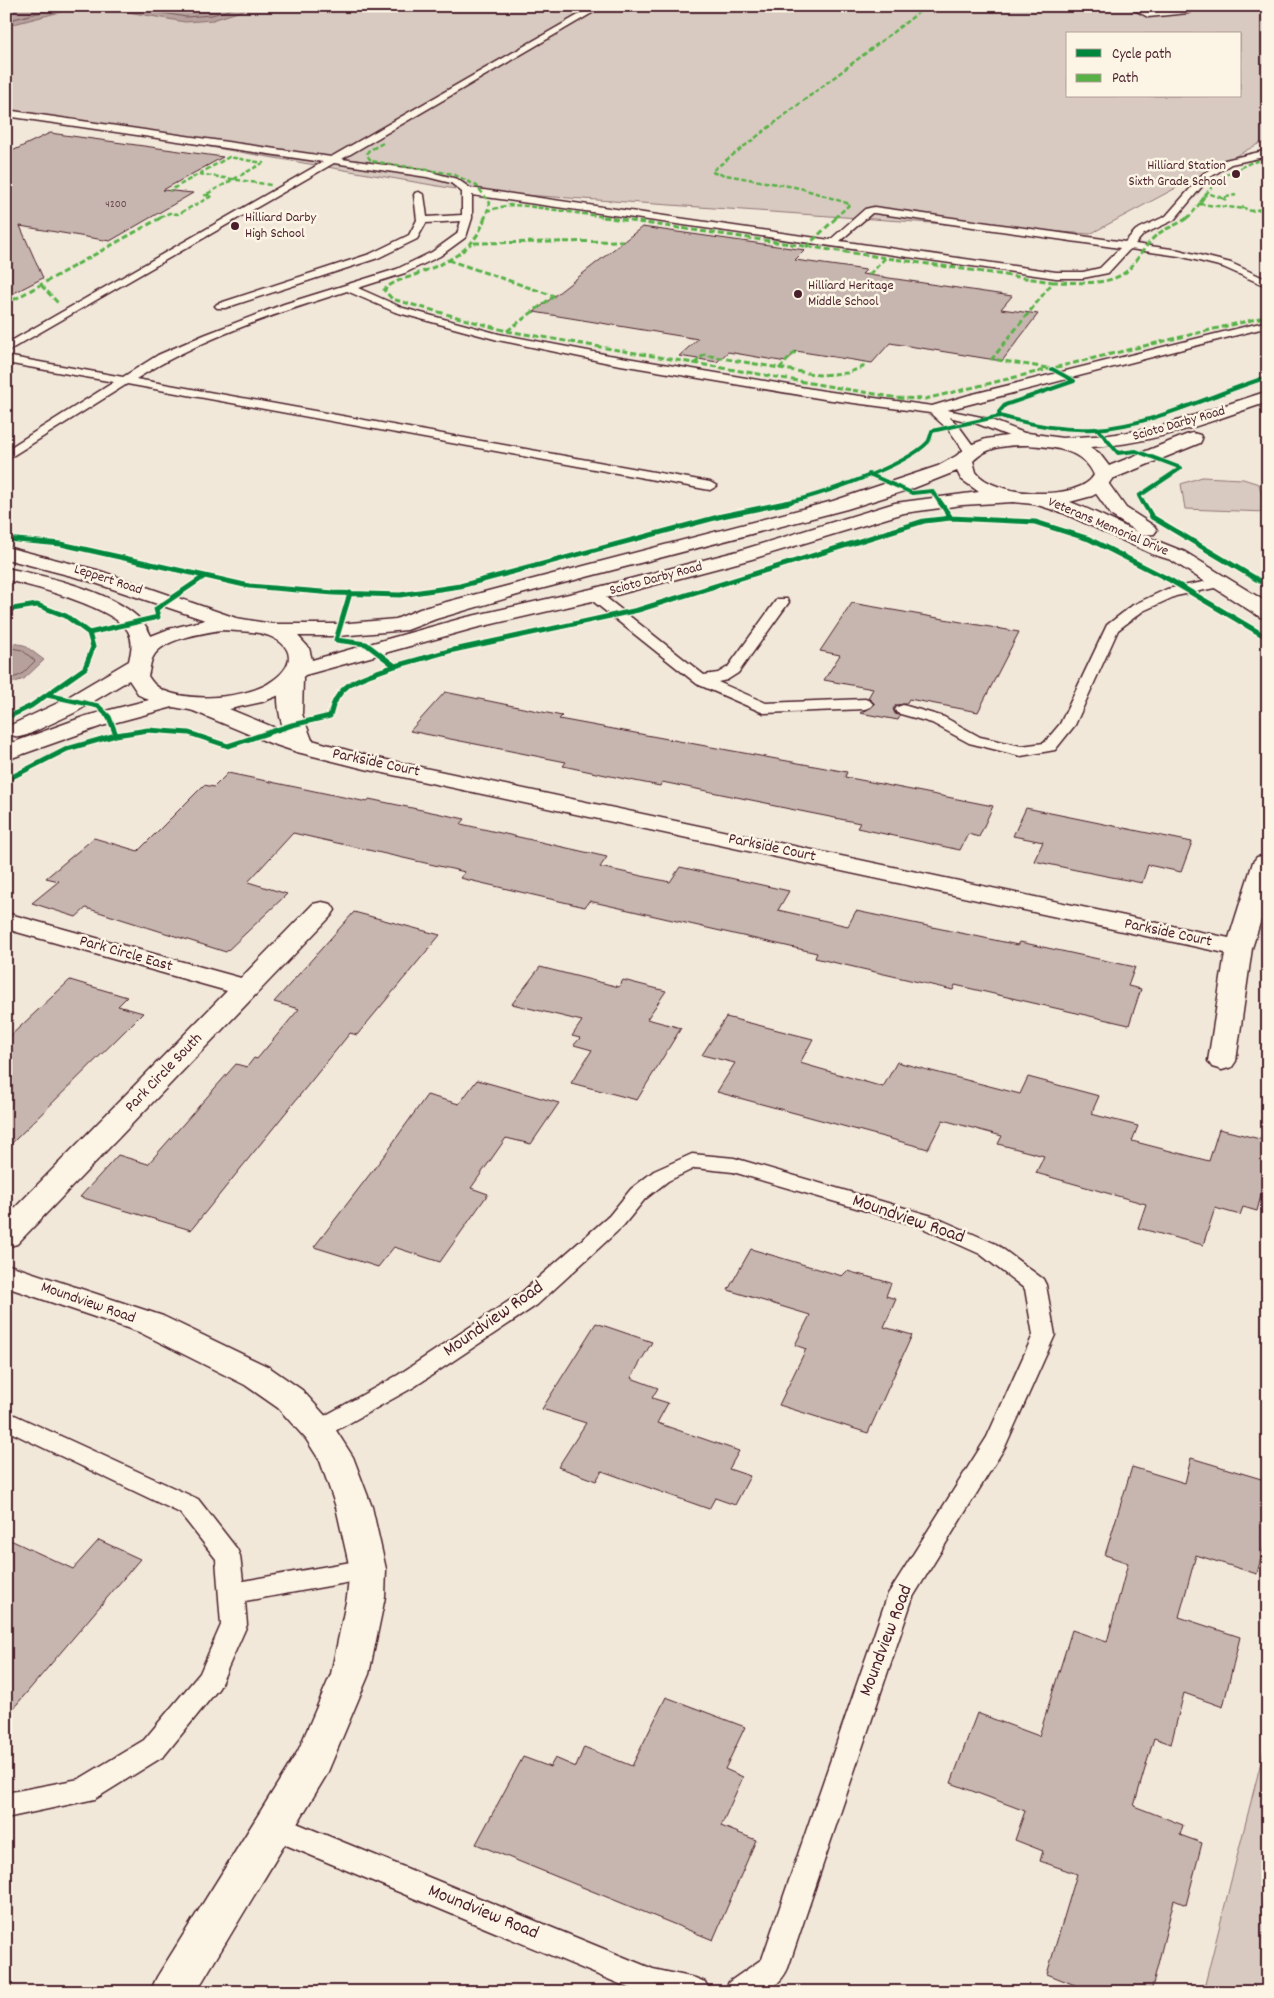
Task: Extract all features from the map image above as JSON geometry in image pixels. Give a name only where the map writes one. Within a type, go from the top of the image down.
[{"type":"main road","name":"Scioto Darby Road","points":[[272,630],[338,630],[399,625],[428,614],[840,506],[945,470],[986,444],[1028,439],[1058,443],[1093,443],[1129,439],[1159,433],[1268,396]]},
{"type":"main road","name":"Scioto Darby Road","points":[[1038,499],[1070,496],[1087,491],[1102,479],[1174,446],[1268,414]]},
{"type":"main road","name":"Veterans Memorial Drive","points":[[1058,443],[1073,447],[1090,455],[1101,464],[1102,479],[1119,512],[1173,546],[1178,556]]},
{"type":"main road","points":[[967,456],[963,470],[970,479],[984,487],[1016,496],[1038,499]]},
{"type":"main road","name":"Scioto Darby Road","points":[[199,705],[251,700],[275,690],[294,675],[470,623],[594,595],[746,555],[902,507],[962,499],[1016,496]]},
{"type":"main road","name":"Veterans Memorial Drive","points":[[1038,499],[1070,509],[1159,550],[1178,556],[1268,612]]},
{"type":"main road","name":"Leppert Road","points":[[6,553],[40,559],[227,621]]},
{"type":"main road","name":"Leppert Road","points":[[10,577],[57,587],[123,615],[137,629],[141,659],[136,670],[140,682],[152,693],[171,701]]},
{"type":"main road","points":[[6,736],[66,708],[141,659],[153,645],[172,635],[195,628],[227,621],[399,612],[428,614]]},
{"type":"main road","points":[[227,621],[272,630],[290,639],[300,650],[301,664],[294,675],[290,695],[290,716],[296,735],[305,747]]},
{"type":"main road","points":[[6,753],[23,745],[94,721],[171,701],[199,705]]},
{"type":"main road","name":"Parkside Court","points":[[199,705],[278,738],[365,762],[1239,948]]},
{"type":"main road","points":[[1222,1061],[1239,948],[1266,862]]},
{"type":"main road","name":"Park Circle South","points":[[6,1236],[322,910]]},
{"type":"main road","name":"Park Circle East","points":[[6,920],[246,988]]},
{"type":"main road","name":"Moundview Road","points":[[6,1275],[151,1324],[257,1376],[290,1398],[318,1430],[336,1457],[354,1507],[368,1568],[366,1597],[350,1674],[313,1761],[172,1992]]},
{"type":"lane","points":[[6,349],[600,6]]},
{"type":"lane","points":[[1131,6],[1148,15],[1188,11],[1179,6]]},
{"type":"lane","points":[[6,113],[427,174],[454,181],[467,191],[1056,275],[1082,275],[1104,270],[1140,232],[1170,218],[1206,176],[1228,162],[1268,153]]},
{"type":"lane","points":[[6,456],[162,357],[208,337],[310,300],[401,271],[436,254],[462,236],[466,218],[467,191]]},
{"type":"lane","points":[[222,306],[374,256],[413,237],[422,220],[419,195]]},
{"type":"lane","points":[[832,243],[869,211],[874,210],[1179,253],[1227,265],[1268,284]]},
{"type":"lane","points":[[422,220],[466,218]]},
{"type":"lane","points":[[374,256],[416,264]]},
{"type":"lane","points":[[277,287],[310,300]]},
{"type":"lane","points":[[348,288],[408,312],[479,333],[551,348],[824,394],[932,410],[982,421],[1028,439]]},
{"type":"lane","points":[[932,410],[1268,324]]},
{"type":"lane","points":[[6,359],[710,486]]},
{"type":"lane","points":[[932,410],[954,428],[967,456]]},
{"type":"lane","points":[[903,710],[938,720],[975,740],[1021,751],[1049,748],[1067,725],[1112,628],[1138,608],[1172,592],[1219,583]]},
{"type":"lane","points":[[594,595],[701,680],[764,708],[865,704]]},
{"type":"lane","points":[[701,680],[722,677],[733,670],[782,602]]},
{"type":"lane","name":"Moundview Road","points":[[318,1430],[406,1381],[529,1299],[616,1221],[638,1194],[661,1176],[692,1161],[734,1165],[925,1221],[988,1248],[1035,1285],[1044,1335],[998,1441],[901,1594],[773,1968],[739,1992]]},
{"type":"lane","points":[[6,1420],[189,1506],[228,1556],[234,1625],[210,1680],[154,1748],[85,1790],[6,1806]]},
{"type":"lane","points":[[231,1593],[314,1580],[368,1568]]},
{"type":"lane","name":"Moundview Road","points":[[272,1826],[653,1983],[695,1992]]},
{"type":"shaded area","points":[[6,6],[1169,6],[1177,10],[1227,6],[1268,6],[1268,143],[1260,143],[1090,234],[467,191],[6,112]]},
{"type":"shaded area","points":[[1202,477],[1243,479],[1259,484],[1266,512],[1185,509],[1181,484]]},
{"type":"shaded area","points":[[1268,1734],[1268,1992],[1203,1992]]},
{"type":"water","points":[[6,6],[256,6],[213,20],[185,22],[117,10],[68,10],[6,26]]},
{"type":"water","points":[[6,642],[24,645],[44,660],[24,679],[6,685]]},
{"type":"building","points":[[50,133],[223,157],[163,190],[193,193],[110,241],[20,226],[43,278],[6,297],[6,154]]},
{"type":"building","name":"Hilliard Heritage Middle School","points":[[642,227],[805,250],[795,260],[866,270],[862,274],[1012,296],[1001,309],[1038,314],[1002,361],[890,343],[872,363],[796,351],[786,362],[728,352],[717,362],[679,356],[698,339],[534,312]]},
{"type":"building","points":[[852,603],[1019,632],[978,712],[909,699],[906,704],[896,705],[893,709],[895,714],[900,716],[898,720],[860,713],[874,705],[868,698],[873,689],[824,680],[840,655],[820,651]]},
{"type":"building","points":[[445,692],[562,716],[559,719],[847,772],[845,777],[993,806],[979,837],[968,834],[960,850],[857,828],[860,823],[662,782],[660,786],[620,778],[563,766],[566,762],[410,731]]},
{"type":"building","points":[[228,773],[367,802],[369,799],[465,819],[461,824],[607,857],[600,867],[670,882],[680,867],[789,891],[778,910],[848,926],[856,911],[1018,945],[1020,942],[1135,967],[1128,986],[1141,989],[1129,1025],[955,985],[953,990],[815,958],[817,953],[589,901],[585,907],[460,878],[465,872],[293,833],[248,882],[287,894],[226,952],[86,908],[76,917],[32,903],[59,881],[46,878],[94,838],[138,851],[204,785],[214,787]]},
{"type":"building","points":[[1026,808],[1192,842],[1181,872],[1148,865],[1142,883],[1076,870],[1034,861],[1043,842],[1013,836]]},
{"type":"building","points":[[354,912],[440,935],[357,1035],[350,1033],[191,1230],[80,1197],[118,1155],[148,1164],[236,1064],[247,1067],[254,1058],[257,1059],[299,1009],[274,1002]]},
{"type":"building","points":[[540,967],[619,987],[623,980],[666,991],[647,1019],[681,1028],[637,1100],[571,1083],[592,1050],[574,1045],[580,1038],[572,1036],[582,1021],[512,1004]]},
{"type":"building","points":[[70,980],[127,997],[118,1006],[143,1013],[6,1149],[6,1040]]},
{"type":"building","points":[[726,1017],[813,1039],[800,1063],[883,1087],[897,1062],[1020,1094],[1028,1077],[1099,1096],[1091,1114],[1138,1126],[1132,1141],[1209,1161],[1219,1129],[1268,1141],[1268,1168],[1257,1211],[1243,1207],[1240,1215],[1215,1208],[1203,1245],[1138,1228],[1146,1204],[1036,1173],[1044,1156],[998,1144],[1002,1136],[943,1120],[928,1149],[717,1092],[735,1063],[702,1055]]},
{"type":"building","points":[[477,1080],[559,1103],[531,1144],[506,1138],[471,1188],[488,1194],[440,1262],[394,1247],[378,1267],[314,1247],[393,1144],[427,1095],[459,1104]]},
{"type":"building","points":[[751,1249],[842,1276],[847,1271],[891,1283],[886,1296],[896,1299],[884,1327],[912,1335],[868,1433],[779,1405],[806,1349],[795,1345],[810,1315],[728,1290]]},
{"type":"building","points":[[596,1323],[652,1342],[631,1378],[658,1388],[652,1398],[668,1403],[657,1423],[739,1451],[729,1469],[750,1476],[735,1505],[715,1498],[709,1509],[602,1471],[596,1481],[558,1467],[586,1423],[542,1409]]},
{"type":"building","points":[[1191,1458],[1268,1481],[1268,1529],[1257,1574],[1196,1555],[1179,1617],[1240,1637],[1223,1707],[1184,1693],[1171,1744],[1154,1738],[1134,1806],[1183,1825],[1180,1835],[1202,1843],[1186,1905],[1174,1900],[1151,1992],[1073,1992],[1075,1985],[1047,1974],[1077,1874],[1040,1861],[1043,1851],[1015,1840],[1025,1811],[951,1783],[977,1713],[1039,1736],[1072,1630],[1107,1642],[1128,1563],[1105,1555],[1132,1467],[1185,1483]]},
{"type":"building","points":[[6,1538],[73,1569],[99,1540],[140,1559],[6,1717]]},
{"type":"building","points":[[666,1697],[745,1727],[725,1769],[743,1777],[721,1826],[756,1840],[713,1940],[476,1844],[523,1757],[550,1767],[555,1758],[576,1767],[584,1747],[632,1766]]},
{"type":"marked path","points":[[806,247],[850,204],[800,188],[714,173],[712,171],[927,6]]},
{"type":"marked path","points":[[383,143],[368,151],[367,155],[371,161],[453,174],[477,186],[490,203],[480,233],[467,248],[447,261],[390,284],[384,290],[392,299],[507,331],[898,398],[925,399],[1268,316]]},
{"type":"marked path","points":[[6,304],[169,213],[178,214],[212,196],[205,195],[263,163],[229,157],[169,191]]},
{"type":"marked path","points":[[1047,368],[992,359],[1053,282],[1095,282],[1113,278],[1127,271],[1158,234],[1181,223],[1192,214],[1217,179],[1250,163],[1268,158]]},
{"type":"marked path","points":[[199,174],[271,185]]},
{"type":"marked path","points":[[1222,198],[1207,193],[1199,204],[1246,209]]},
{"type":"marked path","points":[[1226,200],[1222,198],[1236,195]]},
{"type":"marked path","points":[[486,211],[509,205],[527,206],[1053,282]]},
{"type":"marked path","points":[[1242,207],[1251,211],[1268,208]]},
{"type":"marked path","points":[[474,243],[623,241]]},
{"type":"marked path","points":[[869,275],[885,258]]},
{"type":"marked path","points":[[448,260],[554,296]]},
{"type":"marked path","points":[[41,285],[59,304]]},
{"type":"marked path","points":[[507,331],[554,296]]},
{"type":"marked path","points":[[779,369],[796,351]]},
{"type":"marked path","points":[[694,364],[704,355],[819,375],[847,373],[863,367],[864,362]]},
{"type":"cycle path","points":[[1052,369],[1074,381],[1005,405],[999,412],[1000,416],[1027,423],[1069,429],[1097,429],[1150,418],[1268,377]]},
{"type":"cycle path","points":[[6,610],[37,605],[66,616],[89,633],[158,617],[156,609],[205,576],[249,586],[334,593],[400,595],[460,586],[722,516],[789,502],[854,481],[900,461],[929,441],[932,431],[1000,416]]},
{"type":"cycle path","points":[[1097,428],[1118,453],[1136,451],[1181,468]]},
{"type":"cycle path","points":[[1181,468],[1139,496],[1152,517],[1268,586]]},
{"type":"cycle path","points":[[869,474],[912,493],[932,491],[951,518]]},
{"type":"cycle path","points":[[395,666],[449,651],[638,610],[924,521],[951,518],[1035,522],[1089,539],[1170,580],[1268,638]]},
{"type":"cycle path","points":[[6,539],[61,544],[205,576]]},
{"type":"cycle path","points":[[47,695],[98,706],[109,717],[116,735],[148,730],[189,733],[228,746],[292,725],[330,716],[332,704],[344,687],[362,677],[395,666],[366,644],[336,640],[350,593]]},
{"type":"cycle path","points":[[6,718],[31,706],[85,668],[93,647],[89,633]]},
{"type":"cycle path","points":[[6,780],[67,749],[116,735]]},
{"type":"place","name":"Hilliard Station Sixth Grade School","points":[[1236,174]]},
{"type":"place","name":"Hilliard Darby High School","points":[[235,226]]},
{"type":"place","name":"Hilliard Heritage Middle School","points":[[798,294]]}]
